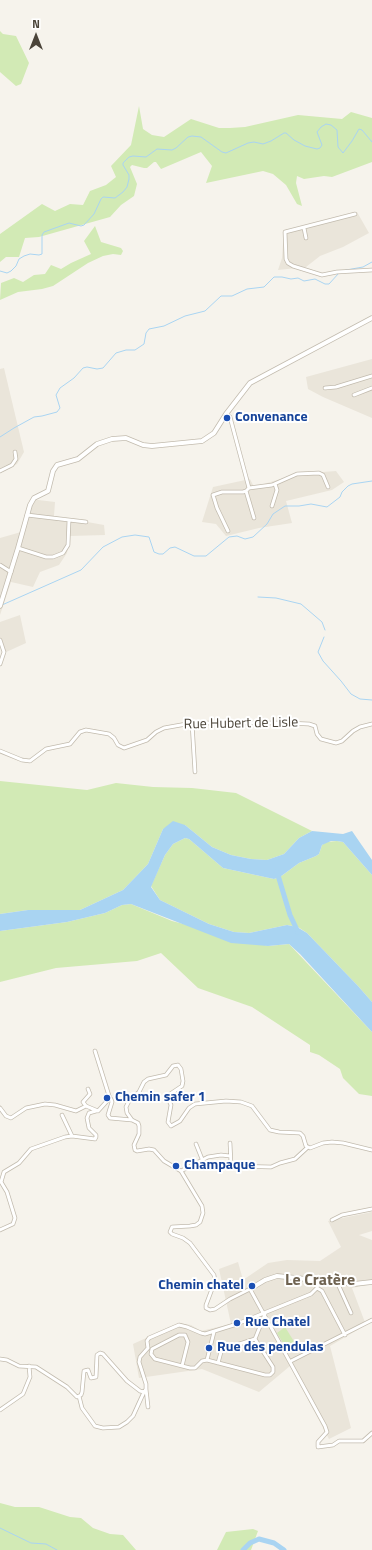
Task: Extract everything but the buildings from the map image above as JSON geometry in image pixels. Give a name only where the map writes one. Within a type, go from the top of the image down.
[{"type":"street","points":[[354,214],[285,232],[286,259],[288,263],[293,266],[322,275],[337,272],[372,270]]},
{"type":"street","points":[[304,228],[306,238]]},
{"type":"street","points":[[0,606],[32,500],[48,491],[53,471],[57,465],[81,457],[97,444],[118,438],[126,438],[143,445],[152,446],[202,441],[214,433],[246,387],[255,380],[372,318]]},
{"type":"street","points":[[325,388],[336,387],[372,376]]},
{"type":"street","points":[[354,395],[372,388]]},
{"type":"street","points":[[226,414],[230,417],[249,488]]},
{"type":"street","points":[[0,471],[12,465],[16,459],[15,452]]},
{"type":"street","points":[[246,492],[249,488],[275,484],[296,475],[319,473],[323,475],[328,487]]},
{"type":"street","points":[[272,506],[277,490],[275,484]]},
{"type":"street","points":[[228,531],[217,508],[213,495],[222,492],[246,492]]},
{"type":"street","points":[[246,492],[254,518]]},
{"type":"street","points":[[27,516],[86,522]]},
{"type":"street","points":[[18,548],[46,557],[53,557],[63,553],[68,545],[69,520]]},
{"type":"street","points":[[0,565],[11,572]]},
{"type":"street","points":[[0,640],[4,652],[0,664]]},
{"type":"street","points":[[192,723],[195,772]]},
{"type":"street","name":"Rue Hubert de Lisle","points":[[0,751],[22,760],[30,761],[46,749],[70,744],[80,732],[86,730],[109,734],[114,738],[118,745],[124,748],[147,740],[156,732],[164,728],[192,723],[309,724],[315,726],[317,734],[321,739],[336,743],[340,742],[360,727],[372,724]]},
{"type":"street","points":[[96,1051],[112,1102],[108,1114],[110,1118],[132,1120],[138,1123],[140,1126],[139,1134],[134,1145],[135,1150],[154,1150],[164,1162],[181,1171],[202,1206],[202,1219],[196,1225],[175,1226],[170,1229],[170,1232],[190,1243],[214,1275],[215,1281],[206,1308],[210,1310],[215,1309],[265,1280],[278,1276],[354,1284],[372,1282]]},
{"type":"street","points":[[132,1120],[127,1113],[126,1107],[129,1101],[139,1092],[144,1082],[148,1079],[166,1075],[173,1066],[178,1065],[181,1069],[184,1081],[182,1086],[167,1096],[171,1105],[168,1122],[171,1126],[180,1121],[189,1108],[195,1104],[226,1101],[241,1102],[252,1106],[270,1130],[300,1133],[303,1136],[308,1148]]},
{"type":"street","points":[[88,1089],[90,1094],[83,1102],[86,1106],[98,1111]]},
{"type":"street","points":[[0,1230],[13,1224],[15,1218],[7,1192],[1,1182],[4,1172],[22,1160],[31,1149],[65,1137],[72,1136],[92,1139],[96,1138],[96,1134],[88,1125],[87,1118],[90,1112],[98,1111],[110,1099]]},
{"type":"street","points":[[0,1108],[6,1116],[11,1118],[26,1108],[36,1106],[55,1105],[76,1111],[86,1106]]},
{"type":"street","points":[[62,1115],[72,1136]]},
{"type":"street","points":[[230,1143],[232,1166],[269,1168],[295,1159],[308,1148],[313,1148],[327,1142],[338,1142],[372,1150]]},
{"type":"street","points":[[196,1144],[202,1159]]},
{"type":"street","points":[[181,1171],[202,1159],[216,1155],[230,1156]]},
{"type":"street","points":[[332,1220],[342,1215],[372,1209]]},
{"type":"street","points":[[148,1407],[139,1362],[140,1357],[148,1348],[148,1339],[179,1325],[201,1333],[214,1332],[265,1314],[311,1294],[317,1288],[319,1280]]},
{"type":"street","points":[[337,1282],[351,1313]]},
{"type":"street","points":[[317,1288],[322,1291],[345,1335]]},
{"type":"street","points":[[250,1289],[265,1314],[326,1429],[326,1435],[318,1442],[318,1447],[333,1445],[338,1441],[362,1441],[372,1433]]},
{"type":"street","points":[[255,1340],[265,1314]]},
{"type":"street","points":[[291,1362],[372,1320]]},
{"type":"street","points":[[207,1360],[214,1332]]},
{"type":"street","points":[[182,1366],[188,1342],[185,1335],[178,1335],[152,1349],[151,1354],[155,1359],[182,1366],[195,1368],[202,1361],[207,1360],[264,1375],[272,1374],[272,1365],[255,1340]]},
{"type":"street","points":[[218,1363],[221,1352],[224,1349],[255,1340]]},
{"type":"street","points":[[99,1353],[103,1354],[127,1381],[140,1391],[145,1390],[133,1416],[119,1427],[95,1426],[82,1408],[79,1396],[82,1392],[84,1371],[88,1370],[93,1379],[96,1376],[97,1355],[99,1353]]},
{"type":"street","points":[[0,1359],[8,1360],[19,1366],[36,1368],[67,1387],[75,1396],[79,1396]]},
{"type":"street","points":[[0,1410],[23,1394],[30,1377],[29,1366]]},
{"type":"shaded area","points":[[357,212],[369,233],[343,247],[320,256],[306,267],[278,270],[282,258],[284,231]]},
{"type":"shaded area","points":[[372,359],[372,418],[308,389],[306,377]]},
{"type":"shaded area","points":[[4,368],[24,452],[17,464],[0,473],[0,369]]},
{"type":"shaded area","points":[[336,471],[344,482],[332,490],[286,501],[292,523],[259,528],[226,536],[216,524],[202,522],[213,487],[250,479],[254,487],[297,474]]},
{"type":"shaded area","points":[[30,499],[55,502],[54,516],[104,525],[105,535],[70,536],[67,553],[59,565],[40,572],[33,587],[11,582],[0,615],[0,538],[21,532]]},
{"type":"shaded area","points":[[20,615],[26,643],[4,653],[0,643],[0,622]]},
{"type":"shaded area","name":"Le Cratère","points":[[372,1212],[372,1231],[359,1235],[372,1240],[372,1284],[352,1288],[366,1325],[330,1346],[351,1428],[329,1439],[290,1366],[259,1392],[202,1369],[139,1378],[133,1344],[179,1323],[191,1325],[201,1331],[231,1324],[219,1269],[238,1262],[243,1280],[268,1263],[287,1260],[320,1261],[341,1247],[328,1221]]},
{"type":"green space","points":[[0,31],[3,34],[16,36],[29,63],[21,84],[16,86],[0,72]]},
{"type":"green space","points":[[139,106],[143,129],[152,135],[164,137],[191,119],[219,128],[230,128],[245,127],[298,115],[342,119],[351,112],[372,118],[372,162],[332,177],[324,176],[304,179],[297,176],[296,183],[302,206],[297,204],[286,185],[273,174],[263,171],[206,183],[212,166],[201,152],[161,169],[156,162],[147,168],[132,165],[130,167],[137,184],[134,196],[121,205],[110,217],[39,237],[25,238],[19,257],[6,257],[0,262],[0,234],[42,204],[55,211],[70,204],[83,205],[90,191],[106,185],[116,177],[111,166],[131,145]]},
{"type":"green space","points":[[95,226],[101,242],[121,248],[123,251],[121,255],[113,254],[103,256],[88,263],[53,286],[18,292],[0,300],[1,283],[14,278],[23,282],[34,275],[45,274],[51,265],[61,269],[91,254],[84,241]]},
{"type":"green space","points":[[0,781],[87,790],[116,783],[153,787],[192,788],[236,793],[312,831],[299,838],[284,854],[267,860],[251,859],[231,855],[212,847],[185,825],[163,829],[148,864],[123,890],[80,910],[28,910],[0,914]]},
{"type":"green space","points":[[185,838],[189,839],[223,868],[274,879],[280,877],[299,863],[319,854],[322,845],[326,842],[343,842],[372,875],[372,1002],[307,933],[298,927],[287,925],[249,933],[234,932],[209,924],[160,900],[151,886],[165,855],[173,844]]},
{"type":"green space","points":[[131,904],[172,921],[268,946],[289,944],[372,1032],[372,1096],[359,1094],[343,1078],[340,1069],[319,1055],[310,1052],[310,1045],[252,1007],[198,988],[161,953],[137,961],[56,968],[0,982],[0,931],[67,922],[105,913],[122,905]]},
{"type":"green space","points":[[285,1327],[295,1343],[286,1348],[277,1333]]},
{"type":"green space","points":[[0,1503],[15,1507],[39,1507],[70,1517],[81,1518],[93,1528],[110,1534],[123,1535],[136,1550],[0,1550]]},
{"type":"green space","points":[[253,1529],[258,1531],[251,1550],[217,1550],[226,1532]]},
{"type":"water","points":[[173,821],[185,825],[212,847],[231,855],[251,859],[267,860],[284,854],[299,838],[312,831],[343,834],[352,831],[372,860],[372,875],[343,842],[331,841],[322,845],[319,854],[299,863],[280,877],[274,879],[223,868],[189,839],[185,838],[173,844],[165,855],[151,887],[160,900],[209,924],[234,932],[249,933],[287,925],[297,927],[307,933],[372,1002],[372,1032],[289,944],[268,946],[231,943],[131,904],[122,905],[105,913],[67,922],[0,931],[0,914],[28,910],[80,910],[123,890],[148,864],[163,829]]},
{"type":"waterway","points":[[0,271],[7,273],[11,271],[16,266],[19,259],[24,256],[30,254],[42,254],[42,235],[44,232],[69,223],[81,226],[84,225],[94,214],[103,197],[115,198],[123,192],[127,187],[129,179],[129,175],[123,163],[129,157],[146,157],[157,149],[172,150],[188,137],[192,136],[201,137],[222,152],[226,153],[248,143],[254,142],[263,144],[284,133],[305,146],[317,149],[322,145],[317,132],[326,124],[331,125],[337,130],[338,147],[343,153],[359,129],[362,130],[372,142]]},
{"type":"waterway","points":[[346,270],[363,267],[372,262]]},
{"type":"waterway","points":[[0,437],[34,417],[57,412],[60,408],[56,395],[60,388],[74,378],[83,368],[103,368],[116,353],[126,350],[135,350],[144,344],[146,333],[149,329],[164,326],[185,316],[205,311],[221,296],[232,296],[247,289],[264,287],[274,277],[291,279],[298,278],[304,281],[315,279],[325,284],[329,284],[339,273]]},
{"type":"waterway","points":[[2,605],[81,570],[103,547],[122,537],[135,535],[149,537],[154,552],[159,554],[163,554],[170,548],[175,547],[194,556],[206,556],[229,537],[237,536],[245,539],[253,537],[267,524],[273,514],[285,506],[311,504],[327,507],[340,497],[342,492],[348,486],[372,481]]},
{"type":"waterway","points":[[258,597],[276,598],[301,604],[322,622],[325,630]]},
{"type":"waterway","points":[[324,637],[318,652],[323,661],[351,694],[360,699],[372,700]]},
{"type":"waterway","points":[[277,872],[290,915],[298,932]]},
{"type":"waterway","points":[[0,1528],[31,1543],[46,1544],[57,1550]]},
{"type":"waterway","points":[[243,1550],[250,1543],[259,1539],[274,1543],[284,1550]]},
{"type":"place","name":"Convenance","points":[[227,418]]},
{"type":"place","name":"Chemin safer 1","points":[[107,1098]]},
{"type":"place","name":"Champaque","points":[[176,1166]]},
{"type":"place","name":"Chemin chatel","points":[[252,1286]]},
{"type":"place","name":"Rue Chatel","points":[[237,1323]]},
{"type":"place","name":"Rue des pendulas","points":[[209,1348]]},
{"type":"district","name":"Le Cratère","points":[[320,1281]]}]
